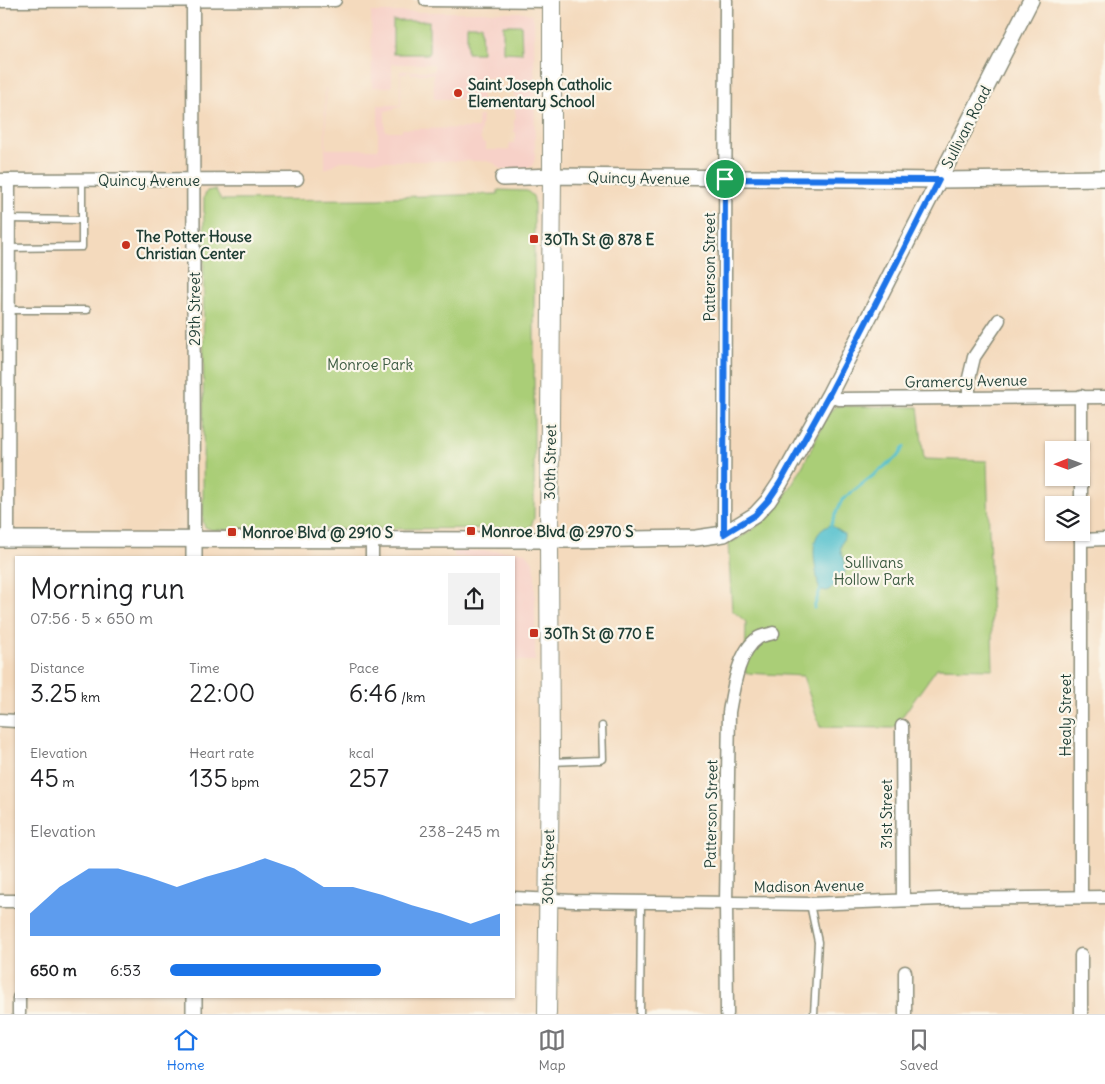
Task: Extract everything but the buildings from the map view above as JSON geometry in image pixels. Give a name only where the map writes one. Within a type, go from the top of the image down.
[{"type":"main road","name":"30th Street","points":[[547,1014],[550,762],[549,540],[552,0]]},
{"type":"street","points":[[0,1],[335,0]]},
{"type":"street","points":[[426,0],[552,0]]},
{"type":"street","name":"Patterson Street","points":[[724,534],[726,0]]},
{"type":"street","name":"Sullivan Road","points":[[724,534],[755,515],[768,501],[780,483],[829,395],[1031,0]]},
{"type":"street","name":"29th Street","points":[[193,1],[194,556]]},
{"type":"street","name":"Quincy Avenue","points":[[503,178],[552,176],[939,180],[1105,178]]},
{"type":"street","name":"Quincy Avenue","points":[[4,180],[297,179]]},
{"type":"street","points":[[4,180],[9,219],[9,310],[4,539],[549,540],[696,538],[724,534]]},
{"type":"street","points":[[969,397],[969,378],[974,357],[999,320]]},
{"type":"street","name":"Gramercy Avenue","points":[[829,395],[839,399],[1105,397]]},
{"type":"street","points":[[1081,396],[1081,441]]},
{"type":"street","points":[[1090,537],[1105,539]]},
{"type":"street","points":[[372,540],[372,556]]},
{"type":"street","name":"Healy Street","points":[[1081,541],[1081,897]]},
{"type":"street","name":"Patterson Street","points":[[726,1014],[729,712],[733,689],[745,652],[759,637],[773,633]]},
{"type":"street","points":[[0,720],[15,720]]},
{"type":"street","name":"31st Street","points":[[902,726],[903,900]]},
{"type":"street","name":"Madison Avenue","points":[[515,898],[810,904],[903,900],[1105,897]]},
{"type":"street","points":[[0,900],[15,901]]},
{"type":"street","points":[[1081,955],[1081,1014]]},
{"type":"street","points":[[905,972],[905,1014]]},
{"type":"street","points":[[19,998],[19,1014]]},
{"type":"street","points":[[194,998],[194,1014]]},
{"type":"lane","points":[[8,248],[82,247],[82,180]]},
{"type":"lane","points":[[9,219],[82,220]]},
{"type":"lane","points":[[9,310],[87,310]]},
{"type":"lane","points":[[550,762],[603,759],[602,726]]},
{"type":"lane","points":[[640,1014],[641,901]]},
{"type":"lane","points":[[810,904],[818,942],[814,1014]]},
{"type":"shaded area","name":"Saint Joseph Catholic Elementary School","points":[[371,12],[524,12],[532,15],[534,20],[535,159],[532,166],[526,169],[500,169],[494,163],[486,161],[341,161],[325,169],[325,88],[372,87]],"holes":[[[392,64],[434,64],[434,71],[400,71],[400,105],[378,105],[378,149],[326,149],[326,88],[392,87]],[[411,72],[411,74],[433,74],[434,99],[477,99],[478,111],[482,111],[482,89],[480,89],[482,78],[514,79],[517,82],[517,89],[514,90],[514,96],[517,96],[517,104],[514,104],[516,118],[514,119],[514,132],[516,132],[514,143],[510,143],[509,150],[486,150],[486,143],[482,143],[480,139],[482,116],[478,116],[478,128],[385,131],[385,111],[394,110],[394,107],[401,107],[401,74],[406,74]]]},
{"type":"shaded area","points":[[454,551],[520,551],[525,552],[532,560],[535,569],[535,661],[515,661],[515,556],[454,556]]},
{"type":"green space","points":[[393,21],[429,21],[429,54],[393,54]]},
{"type":"green space","points":[[467,25],[481,25],[482,53],[467,53]]},
{"type":"green space","points":[[503,25],[521,25],[522,53],[503,52]]},
{"type":"green space","name":"Monroe Park","points":[[216,190],[221,200],[381,199],[387,197],[498,194],[498,190],[527,191],[533,196],[534,518],[531,526],[527,528],[212,530],[205,527],[203,522],[204,197],[207,191]]},
{"type":"green space","name":"Sullivans Hollow Park","points":[[836,406],[918,407],[924,459],[987,461],[993,669],[937,668],[894,728],[820,727],[803,676],[745,673],[746,622],[732,610],[728,543],[764,521],[778,505],[801,469],[829,412]]},
{"type":"water","points":[[831,525],[844,534],[841,553],[845,562],[845,573],[835,586],[827,591],[820,590],[818,585],[814,550],[818,535],[823,529]]},
{"type":"waterway","points":[[831,525],[842,500],[898,456],[904,447]]},
{"type":"waterway","points":[[814,608],[820,590]]},
{"type":"place","name":"Saint Joseph Catholic Elementary School","points":[[458,93]]},
{"type":"place","name":"30Th St @ 878 E","points":[[534,239]]},
{"type":"place","name":"The Potter House Christian Center","points":[[126,245]]},
{"type":"place","name":"Monroe Blvd @ 2970 S","points":[[471,531]]},
{"type":"place","name":"Monroe Blvd @ 2910 S","points":[[232,532]]},
{"type":"place","name":"30Th St @ 770 E","points":[[534,633]]},
{"type":"route","points":[[725,179],[939,180],[829,395],[780,483],[768,501],[755,515],[740,526],[724,534],[724,452],[725,179]]}]
